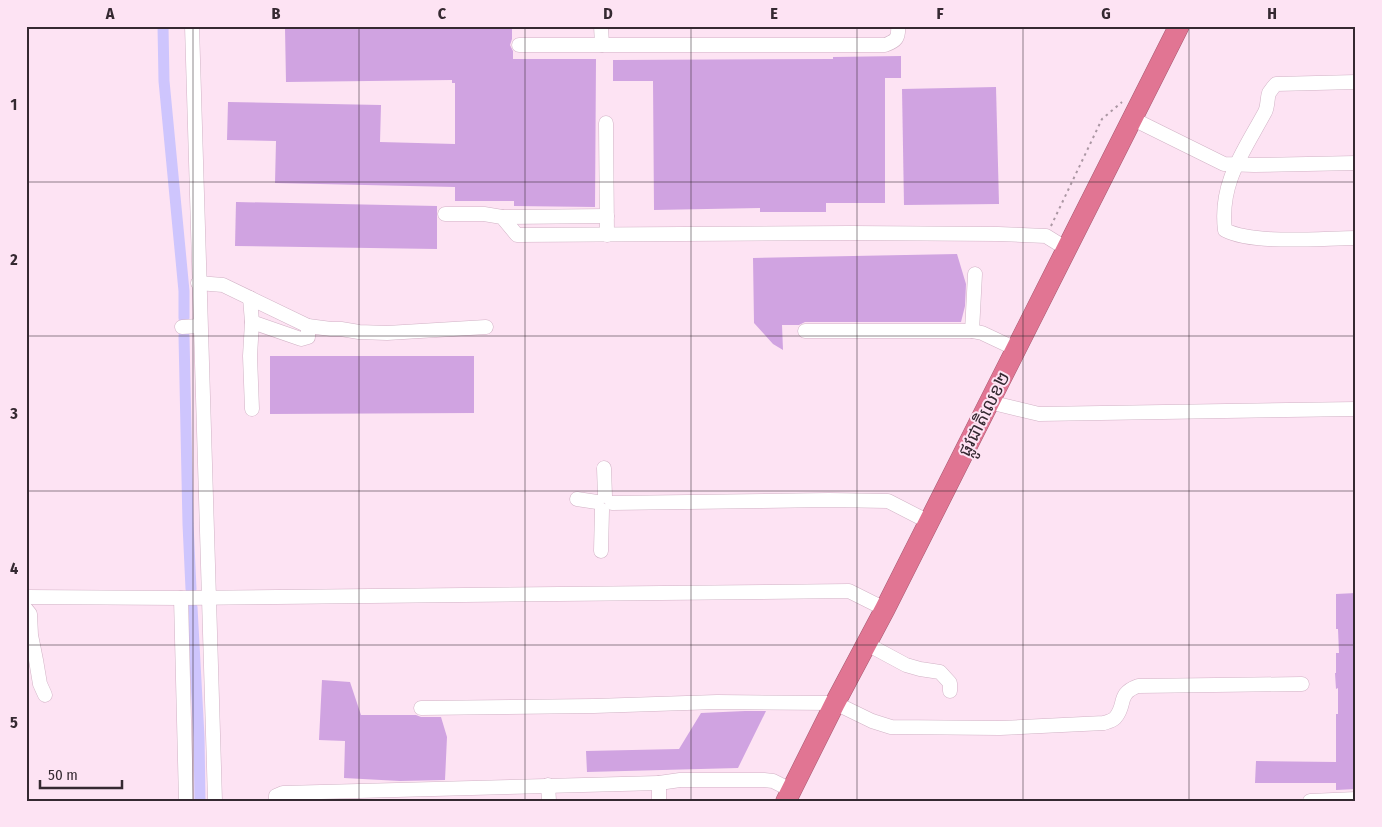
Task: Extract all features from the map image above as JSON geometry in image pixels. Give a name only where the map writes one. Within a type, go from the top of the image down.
[{"type":"highway","name":"ផ្លូវជាតិលេខ២","points":[[789,795],[1067,249],[1127,110],[1179,26]]},
{"type":"street","points":[[192,26],[198,283],[210,597],[215,801]]},
{"type":"street","points":[[601,26],[602,45]]},
{"type":"street","points":[[519,45],[886,45],[895,42],[899,36],[898,26]]},
{"type":"street","points":[[1356,82],[1276,84],[1270,92],[1266,109],[1236,164],[1229,182],[1225,200],[1224,219],[1226,230],[1233,234],[1281,239],[1356,238]]},
{"type":"street","points":[[1127,110],[1224,164],[1356,163]]},
{"type":"street","points":[[606,123],[607,235]]},
{"type":"street","points":[[445,214],[484,214],[502,217],[607,216]]},
{"type":"street","points":[[502,217],[518,236],[850,233],[998,234],[1046,236],[1067,249]]},
{"type":"street","points":[[972,331],[975,274]]},
{"type":"street","points":[[198,283],[223,285],[308,326],[387,333],[486,328]]},
{"type":"street","points":[[250,298],[252,322],[250,356],[252,409]]},
{"type":"street","points":[[252,322],[301,339],[308,337],[308,326]]},
{"type":"street","points":[[182,327],[200,326]]},
{"type":"street","points":[[805,331],[972,331],[982,333],[1016,349]]},
{"type":"street","points":[[990,402],[1039,414],[1356,410]]},
{"type":"street","points":[[601,551],[604,468]]},
{"type":"street","points":[[577,499],[604,503],[829,500],[888,502],[929,522]]},
{"type":"street","points":[[26,597],[181,598],[849,590],[885,608]]},
{"type":"street","points":[[181,598],[186,801]]},
{"type":"street","points":[[26,609],[30,614],[31,635],[40,684],[45,695]]},
{"type":"street","points":[[867,644],[906,664],[920,669],[940,672],[950,683],[950,691]]},
{"type":"street","points":[[421,708],[594,706],[716,702],[835,703],[872,721],[891,727],[1000,728],[1104,723],[1114,719],[1128,690],[1138,686],[1302,684]]},
{"type":"street","points":[[276,801],[276,796],[283,792],[325,796],[439,795],[548,785],[680,780],[773,781],[789,795]]},
{"type":"street","points":[[659,782],[659,801]]},
{"type":"street","points":[[548,785],[549,801]]},
{"type":"street","points":[[1310,801],[1356,799]]},
{"type":"path","points":[[1046,236],[1102,119],[1127,110]]},
{"type":"building","points":[[339,26],[512,26],[510,45],[513,51],[513,59],[596,59],[595,207],[514,206],[514,201],[455,201],[455,187],[275,183],[276,141],[227,140],[228,102],[381,105],[380,142],[455,144],[455,83],[452,83],[452,80],[286,82],[285,28]]},
{"type":"building","points":[[901,56],[901,78],[885,78],[885,203],[826,203],[826,212],[760,212],[760,208],[654,210],[653,81],[613,81],[613,60],[833,59],[833,57]]},
{"type":"building","points":[[996,87],[999,204],[904,205],[902,89]]},
{"type":"building","points":[[236,202],[437,206],[437,249],[235,246]]},
{"type":"building","points":[[957,254],[966,284],[965,306],[961,322],[805,322],[799,325],[782,325],[783,350],[773,344],[754,323],[753,258]]},
{"type":"building","points":[[270,356],[474,356],[474,413],[270,414]]},
{"type":"building","points":[[1356,593],[1356,789],[1336,790],[1336,783],[1255,783],[1256,761],[1336,762],[1338,688],[1336,689],[1335,673],[1336,653],[1339,653],[1338,629],[1336,629],[1336,594]]},
{"type":"building","points":[[322,680],[350,682],[361,715],[441,717],[447,737],[445,780],[400,781],[344,778],[345,741],[319,740]]},
{"type":"building","points":[[766,711],[738,768],[587,772],[586,751],[679,749],[701,713]]},
{"type":"waterway","points":[[163,26],[164,81],[184,291],[184,318]]},
{"type":"waterway","points":[[184,336],[191,589]]},
{"type":"waterway","points":[[192,607],[199,737],[200,801]]}]
